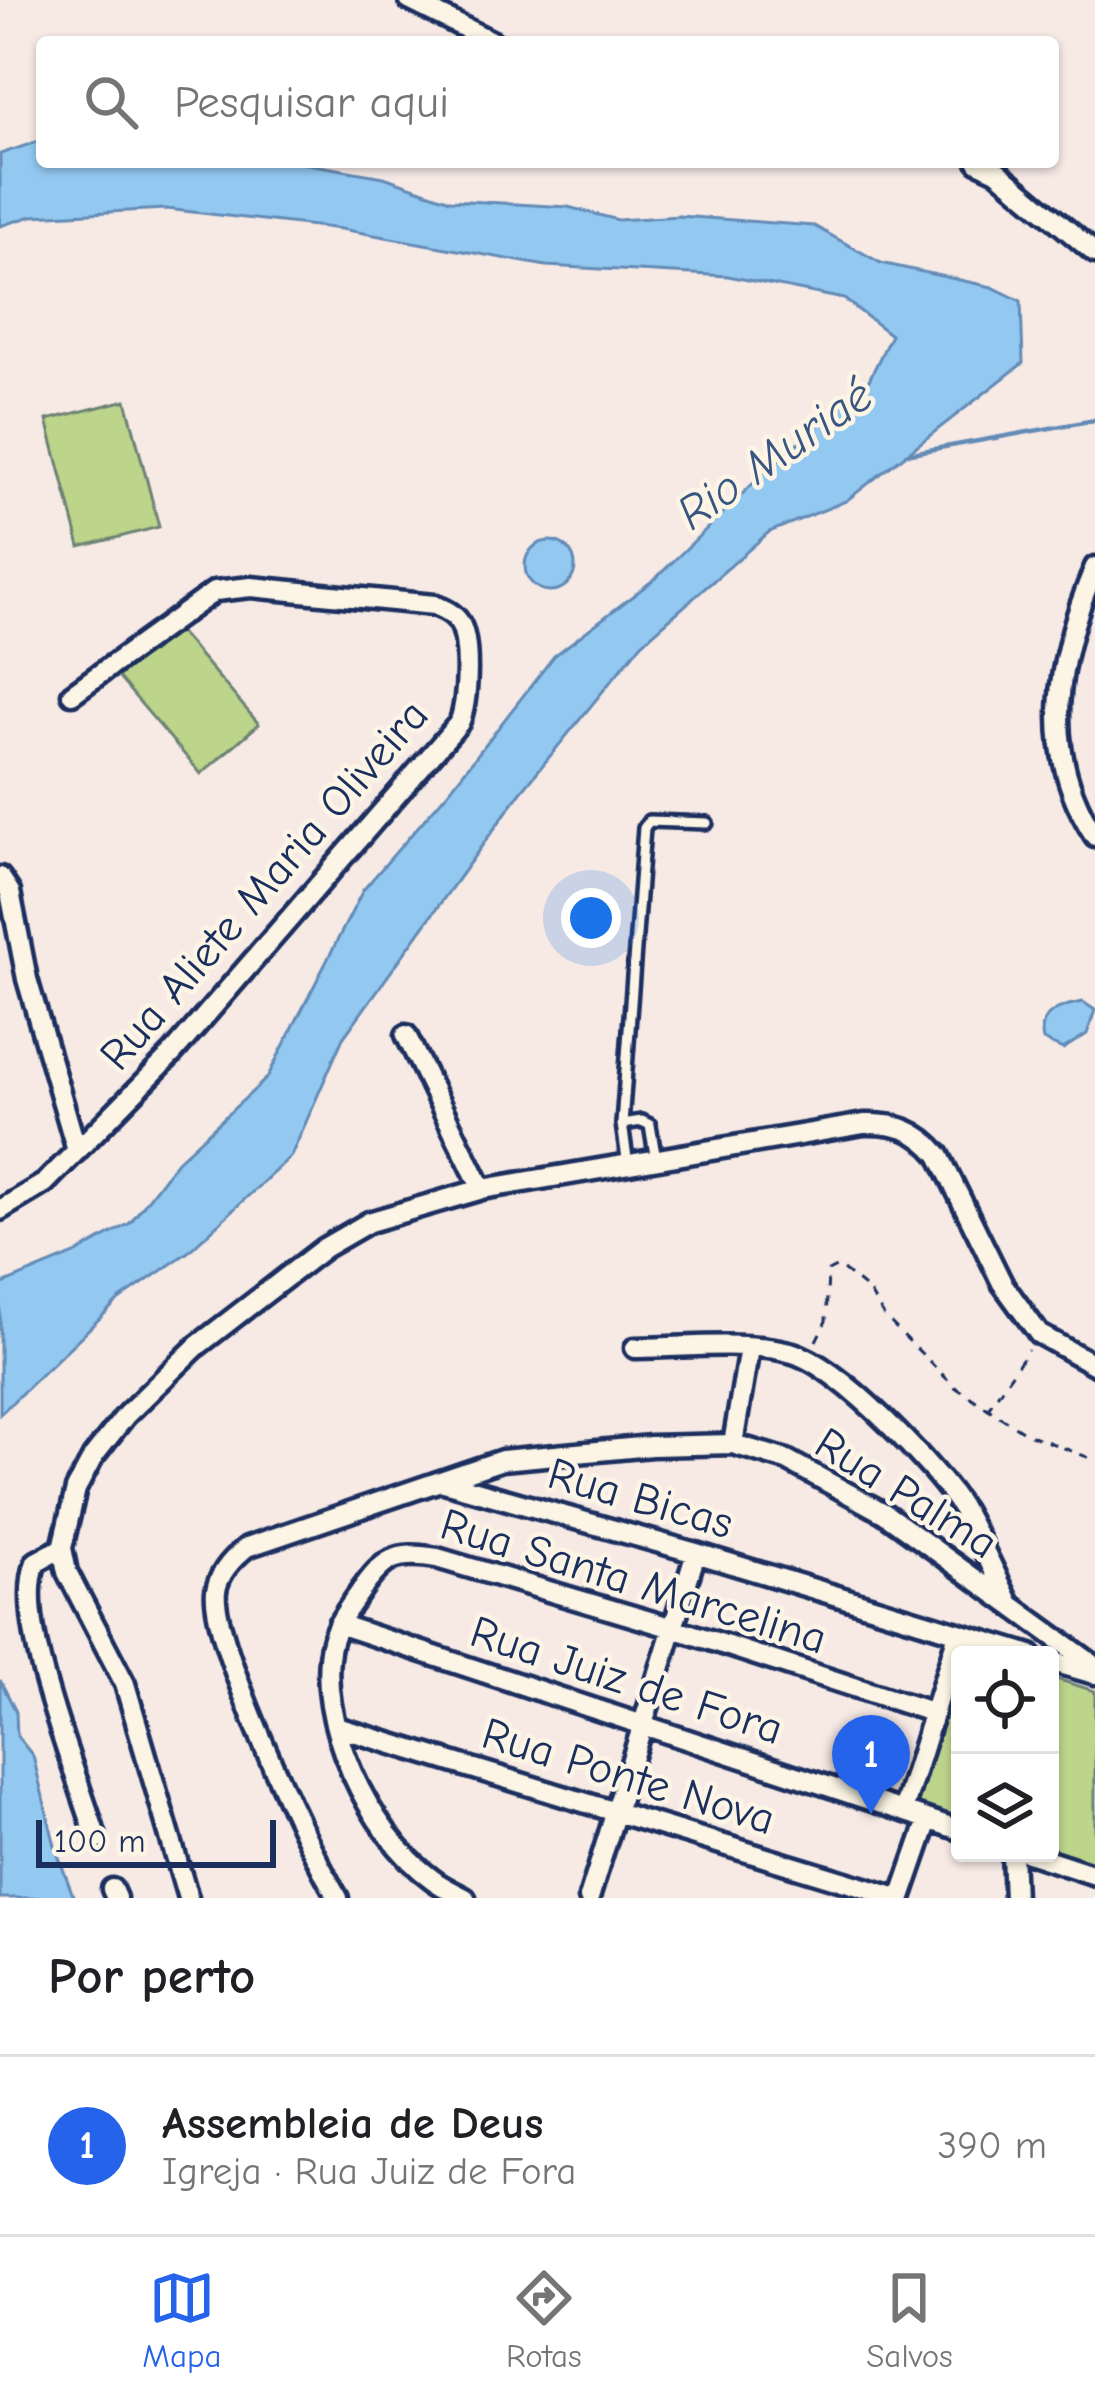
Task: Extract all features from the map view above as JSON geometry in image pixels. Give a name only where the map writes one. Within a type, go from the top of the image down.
[{"type":"street","points":[[409,0],[481,36]]},
{"type":"street","points":[[991,168],[1095,254]]},
{"type":"street","points":[[1095,567],[1074,617],[1056,716],[1070,792],[1095,836]]},
{"type":"street","name":"Rua Aliete Maria Oliveira","points":[[0,1210],[45,1183],[172,1054],[459,723],[467,699],[463,632],[458,619],[434,605],[230,587],[198,600],[72,694]]},
{"type":"street","points":[[0,877],[10,892],[27,979],[77,1151]]},
{"type":"street","points":[[406,1034],[482,1189]]},
{"type":"street","points":[[188,1898],[125,1684],[67,1572],[62,1548],[71,1505],[93,1457],[126,1415],[197,1346],[324,1248],[369,1222],[482,1189],[864,1124],[897,1125],[926,1139],[939,1155],[1002,1283],[1039,1334],[1095,1365]]},
{"type":"street","points":[[635,1348],[749,1348],[807,1358],[875,1413],[939,1479],[960,1506],[1012,1606]]},
{"type":"street","points":[[733,1444],[749,1348]]},
{"type":"street","name":"Rua Palma","points":[[444,1482],[502,1460],[651,1445],[733,1444],[787,1460],[884,1513],[1095,1670]]},
{"type":"street","points":[[338,1898],[311,1852],[220,1634],[216,1592],[233,1558],[247,1547],[444,1482]]},
{"type":"street","name":"Rua Bicas","points":[[444,1482],[1000,1646]]},
{"type":"street","points":[[62,1548],[34,1566],[30,1603],[59,1725],[97,1840]]},
{"type":"street","name":"Rua Santa Marcelina","points":[[338,1624],[376,1569],[409,1553],[673,1628],[934,1713]]},
{"type":"street","points":[[589,1898],[696,1553]]},
{"type":"street","points":[[338,1624],[328,1688],[352,1772],[376,1818],[431,1879],[465,1898]]},
{"type":"street","name":"Rua Juiz de Fora","points":[[338,1624],[951,1827]]},
{"type":"street","points":[[903,1811],[958,1634]]},
{"type":"street","points":[[1059,1662],[1095,1670]]},
{"type":"street","name":"Rua Ponte Nova","points":[[337,1727],[899,1898]]},
{"type":"street","points":[[899,1898],[928,1820]]},
{"type":"street","points":[[1012,1862],[1014,1898]]},
{"type":"street","points":[[1055,1862],[1095,1875]]},
{"type":"lane","points":[[628,1165],[622,1124],[644,829],[649,821],[659,820],[707,823]]},
{"type":"lane","points":[[622,1124],[642,1121],[650,1125],[656,1160]]},
{"type":"path","points":[[807,1358],[826,1321],[828,1271],[838,1267],[868,1290],[884,1316],[955,1388],[1069,1453],[1095,1460]]},
{"type":"path","points":[[987,1410],[1039,1334]]},
{"type":"green space","points":[[126,400],[159,527],[80,547],[47,420]]},
{"type":"green space","points":[[176,628],[259,724],[201,774],[118,677]]},
{"type":"green space","points":[[1059,1680],[1095,1691],[1095,1863],[1059,1851]]},
{"type":"green space","points":[[951,1691],[951,1815],[914,1803]]},
{"type":"water","name":"Rio Muriaé","points":[[36,142],[36,168],[331,168],[384,177],[450,200],[568,207],[618,220],[679,216],[814,226],[881,263],[992,287],[1021,301],[1023,363],[846,501],[769,532],[642,643],[520,793],[343,1038],[291,1156],[188,1252],[119,1300],[0,1414],[0,1285],[75,1254],[130,1223],[177,1161],[267,1078],[363,890],[449,791],[554,656],[656,578],[771,466],[868,382],[891,335],[844,299],[728,276],[546,266],[341,229],[166,209],[32,216],[0,226],[0,154]]},
{"type":"water","points":[[550,541],[568,548],[575,566],[568,584],[550,591],[532,584],[525,566],[532,548]]},
{"type":"water","points":[[1083,1002],[1095,1010],[1087,1034],[1063,1049],[1043,1040],[1047,1017]]},
{"type":"water","points":[[0,1680],[16,1712],[17,1736],[33,1756],[56,1850],[74,1898],[0,1898]]},
{"type":"waterway","points":[[906,454],[1095,420]]},
{"type":"place","name":"Assembleia de Deus","points":[[871,1814]]}]
